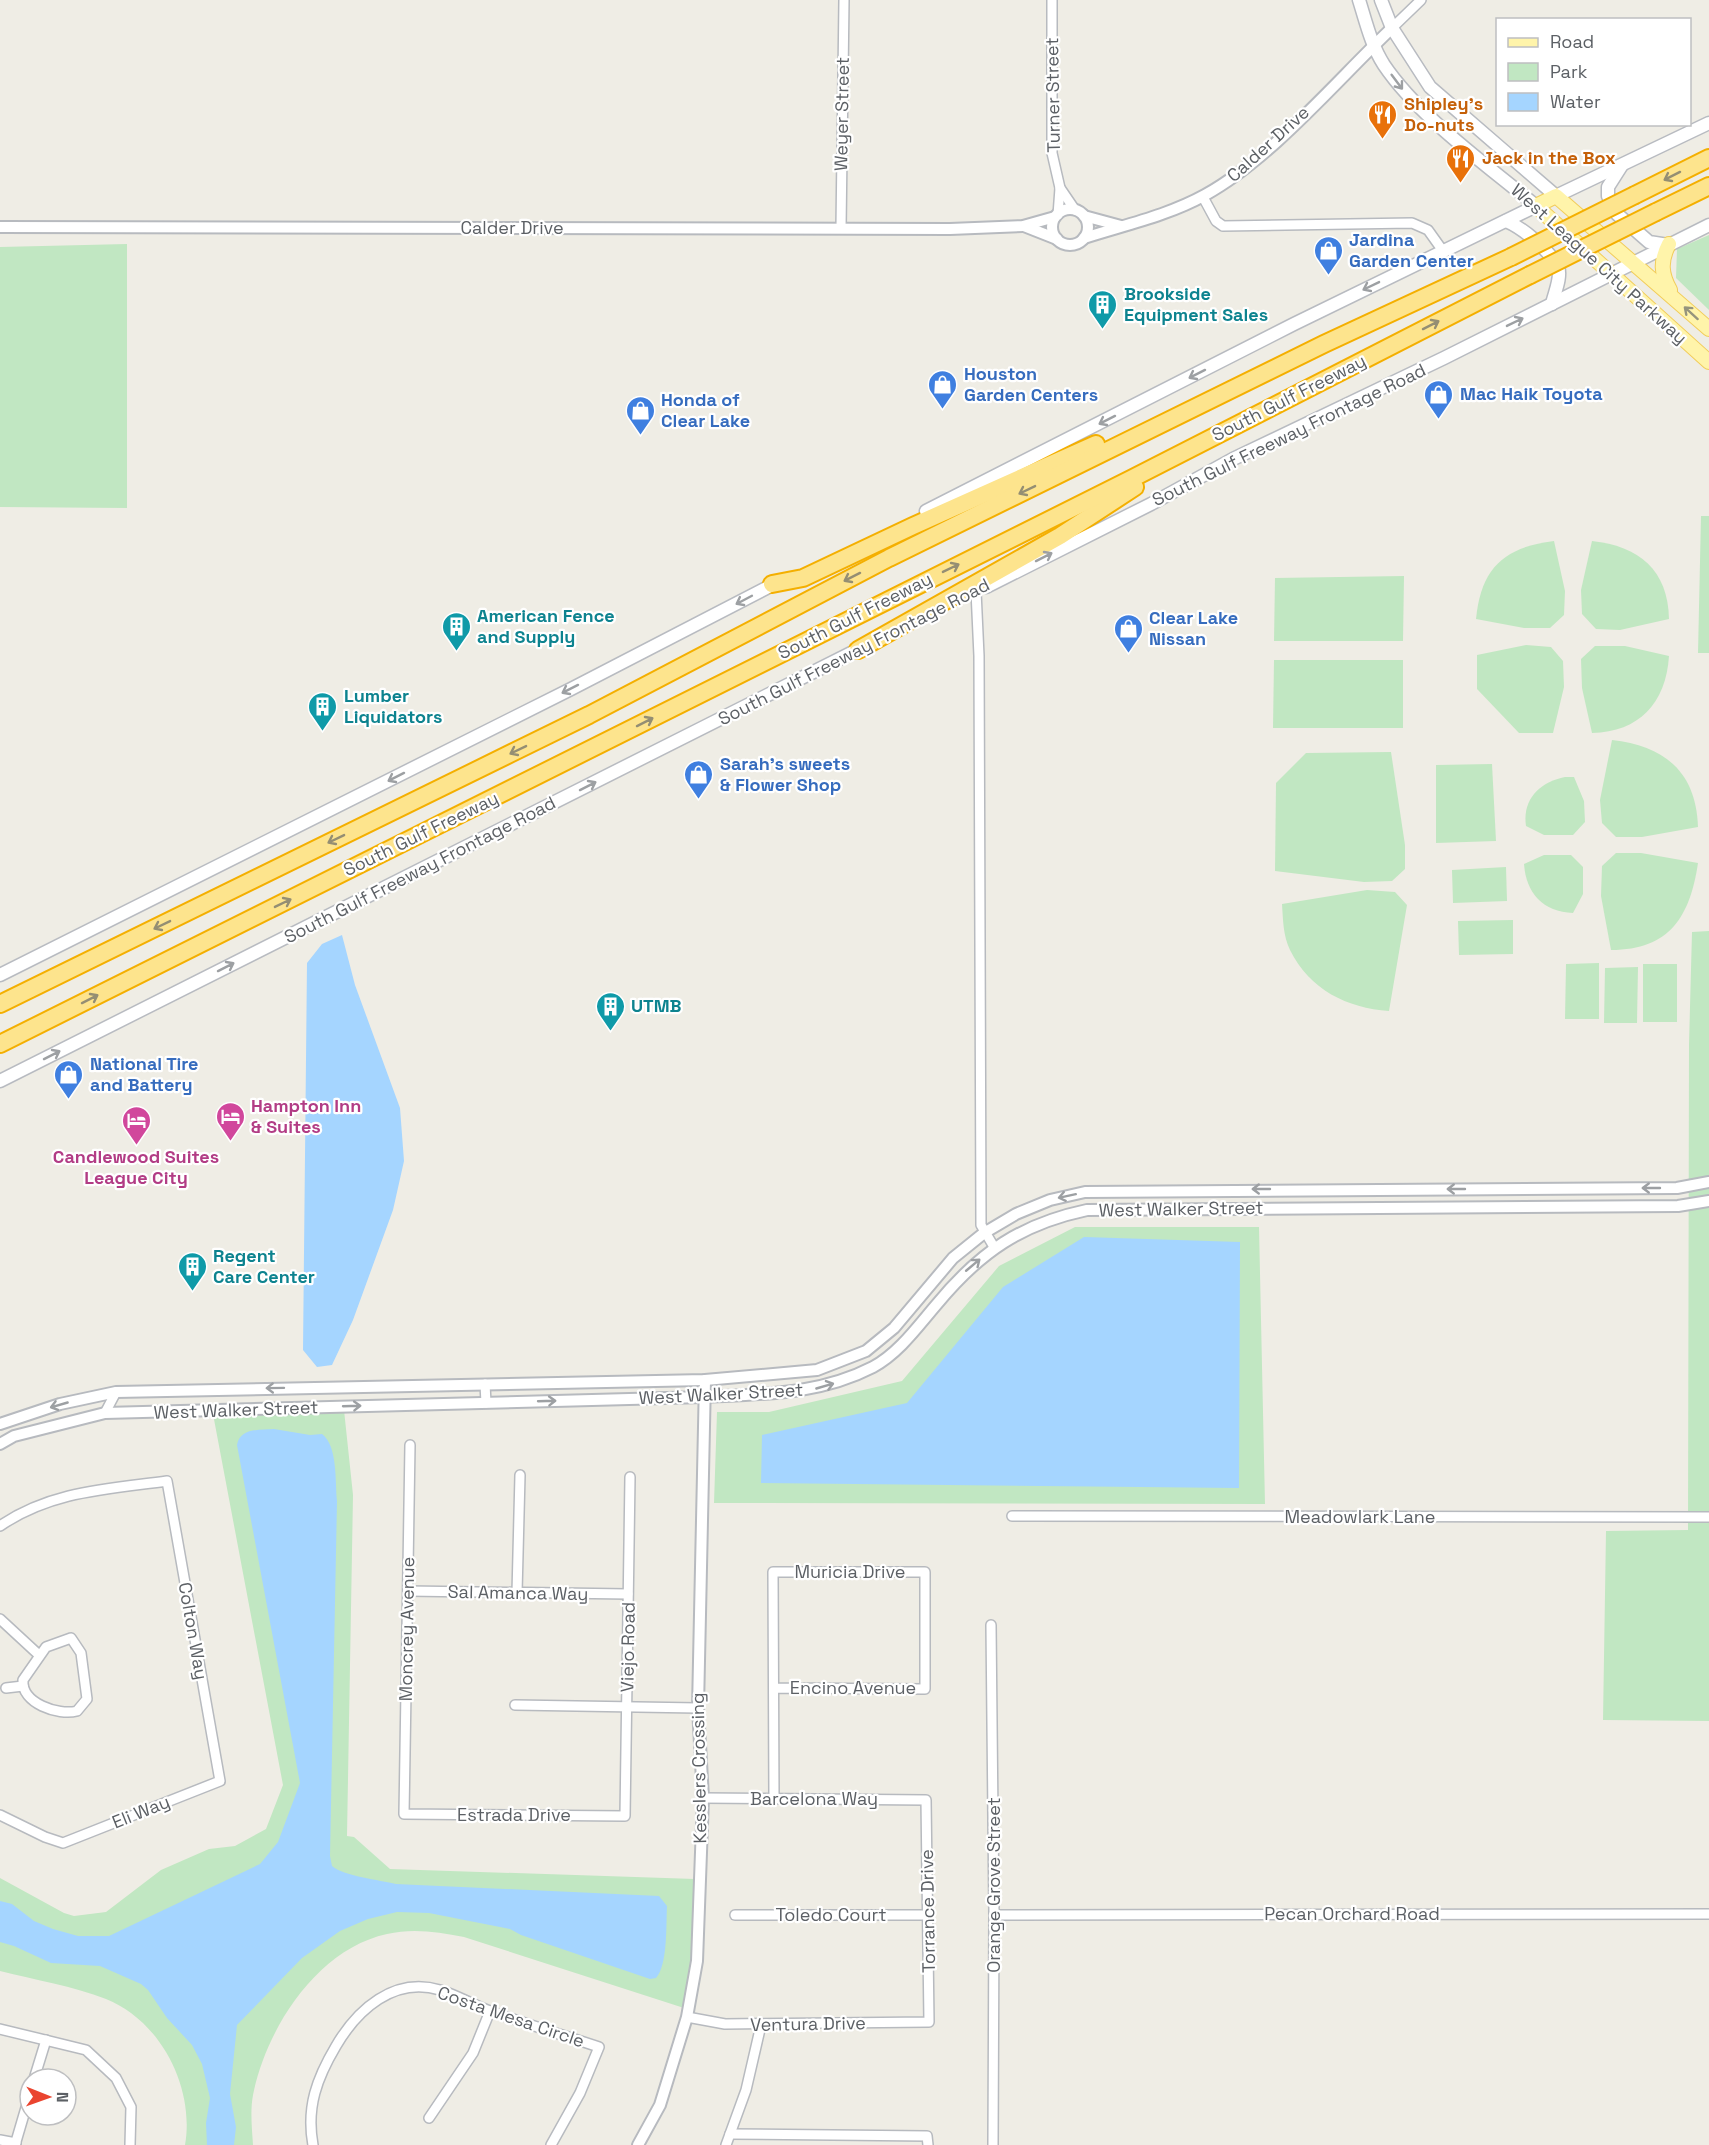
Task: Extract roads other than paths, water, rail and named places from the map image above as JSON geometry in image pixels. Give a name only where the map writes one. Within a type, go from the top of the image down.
[{"type":"highway","name":"South Gulf Freeway","points":[[0,1004],[590,715],[857,574],[1368,324],[1511,257],[1709,158]]},
{"type":"highway","name":"South Gulf Freeway","points":[[0,1044],[1709,186]]},
{"type":"highway","points":[[772,584],[803,578],[1149,420],[1297,349],[1368,324]]},
{"type":"highway","points":[[858,650],[1060,536],[1141,484],[1257,425],[1285,400]]},
{"type":"main road","name":"West League City Parkway","points":[[1359,0],[1383,64],[1408,96],[1536,206],[1709,362]]},
{"type":"main road","name":"West League City Parkway","points":[[1382,0],[1392,28],[1430,87],[1709,328]]},
{"type":"main road","points":[[0,975],[571,689],[772,584],[949,501],[1443,251],[1624,161],[1709,123]]},
{"type":"main road","points":[[1624,161],[1608,187],[1608,196],[1617,214],[1649,242],[1668,244],[1662,263],[1663,278],[1674,297]]},
{"type":"main road","points":[[1506,220],[1530,236],[1558,268],[1559,276],[1552,304]]},
{"type":"main road","name":"South Gulf Freeway Frontage Road","points":[[0,1081],[1151,504],[1233,459],[1709,225]]},
{"type":"street","name":"Weyer Street","points":[[841,228],[844,0]]},
{"type":"street","name":"Turner Street","points":[[1052,0],[1052,153],[1060,188],[1057,216]]},
{"type":"street","points":[[1392,28],[1421,0]]},
{"type":"street","name":"Calder Drive","points":[[1084,238],[1153,218],[1203,196],[1258,158],[1392,28]]},
{"type":"street","name":"Turner Street","points":[[1060,188],[1080,213]]},
{"type":"street","points":[[1203,196],[1216,221],[1223,226],[1412,223],[1428,230],[1443,251]]},
{"type":"street","points":[[1064,210],[1080,213],[1088,227],[1084,238],[1068,245],[1057,239],[1053,228],[1057,216],[1064,210]]},
{"type":"street","name":"Calder Drive","points":[[1080,213],[1121,226]]},
{"type":"street","name":"Calder Drive","points":[[0,227],[950,229],[1023,226],[1057,216]]},
{"type":"street","name":"Calder Drive","points":[[1023,226],[1057,239]]},
{"type":"street","points":[[976,591],[979,667],[981,1225],[994,1247]]},
{"type":"street","name":"West Walker Street","points":[[0,1424],[60,1404],[116,1392],[705,1380],[818,1371],[866,1351],[894,1328],[953,1258],[984,1233],[1016,1214],[1050,1200],[1103,1191],[1677,1188],[1709,1182]]},
{"type":"street","name":"West Walker Street","points":[[0,1444],[14,1436],[105,1413],[704,1397],[794,1392],[822,1388],[875,1366],[906,1341],[966,1271],[994,1247],[1055,1217],[1113,1208],[1667,1206],[1709,1201]]},
{"type":"street","name":"Kesslers Crossing","points":[[638,2145],[660,2105],[687,2018],[697,1961],[703,1798],[698,1708],[705,1380]]},
{"type":"street","points":[[485,1384],[486,1403]]},
{"type":"street","points":[[105,1413],[116,1392]]},
{"type":"street","name":"Moncrey Avenue","points":[[404,1814],[410,1444]]},
{"type":"street","points":[[517,1593],[520,1475]]},
{"type":"street","name":"Viejo Road","points":[[625,1815],[630,1478]]},
{"type":"street","name":"Colton Way","points":[[0,1526],[27,1510],[71,1494],[114,1486],[167,1481],[219,1781]]},
{"type":"street","name":"Meadowlark Lane","points":[[1012,1516],[1709,1517]]},
{"type":"street","name":"Muricia Drive","points":[[775,1688],[773,1572],[925,1572],[925,1574]]},
{"type":"street","name":"Encino Avenue","points":[[775,1688],[925,1689],[925,1574]]},
{"type":"street","name":"Sal Amanca Way","points":[[408,1591],[628,1594]]},
{"type":"street","points":[[0,1619],[39,1655]]},
{"type":"street","name":"Orange Grove Street","points":[[991,1625],[994,1915],[993,2145]]},
{"type":"street","points":[[71,1638],[73,1627]]},
{"type":"street","points":[[71,1638],[78,1646],[84,1662],[88,1690],[83,1706],[77,1711],[60,1712],[29,1697],[23,1686],[26,1674],[39,1655],[54,1643],[71,1638]]},
{"type":"street","points":[[6,1688],[23,1686]]},
{"type":"street","points":[[774,1800],[775,1688]]},
{"type":"street","points":[[515,1705],[698,1708]]},
{"type":"street","name":"Eli Way","points":[[0,1815],[45,1837],[63,1843],[219,1781]]},
{"type":"street","name":"Barcelona Way","points":[[703,1798],[926,1800]]},
{"type":"street","name":"Torrance Drive","points":[[926,1800],[929,2022]]},
{"type":"street","name":"Estrada Drive","points":[[404,1814],[625,1815]]},
{"type":"street","name":"Pecan Orchard Road","points":[[994,1915],[1709,1914]]},
{"type":"street","name":"Toledo Court","points":[[735,1915],[928,1915]]},
{"type":"street","name":"Costa Mesa Circle","points":[[313,2145],[310,2123],[312,2098],[319,2075],[342,2036],[369,2004],[400,1990],[419,1988],[438,1989],[490,2011],[599,2047],[580,2093],[551,2145]]},
{"type":"street","points":[[429,2118],[473,2053],[490,2011]]},
{"type":"street","name":"Ventura Drive","points":[[687,2018],[724,2024],[761,2025],[929,2022]]},
{"type":"street","points":[[726,2145],[746,2090],[761,2025]]},
{"type":"street","points":[[0,2029],[86,2050],[116,2078],[131,2107],[130,2145]]},
{"type":"street","points":[[37,2067],[45,2040]]},
{"type":"street","points":[[0,2139],[16,2144],[21,2127]]},
{"type":"street","points":[[730,2134],[927,2136],[927,2145]]},
{"type":"water","points":[[342,935],[355,985],[400,1108],[404,1161],[393,1210],[353,1320],[332,1365],[317,1367],[303,1350],[307,963],[322,944]]},
{"type":"water","points":[[1084,1237],[1240,1242],[1239,1488],[761,1483],[762,1435],[907,1403],[1003,1287]]},
{"type":"water","points":[[274,1429],[310,1435],[322,1434],[331,1447],[335,1465],[337,1501],[330,1856],[332,1866],[353,1875],[396,1884],[659,1896],[667,1906],[666,1944],[660,1972],[656,1978],[650,1979],[521,1935],[510,1929],[429,1913],[397,1912],[368,1919],[340,1931],[302,1958],[237,2025],[230,2094],[236,2127],[234,2145],[207,2145],[206,2123],[210,2098],[202,2064],[192,2045],[167,2018],[148,1990],[141,1984],[100,1966],[51,1963],[0,1942],[0,1901],[12,1904],[34,1921],[53,1929],[78,1936],[109,1936],[260,1864],[278,1842],[300,1783],[237,1445],[242,1435],[246,1433]]},
{"type":"place","name":"Shipley's Do-nuts","points":[[1383,140]]},
{"type":"place","name":"Jack in the Box","points":[[1461,184]]},
{"type":"place","name":"Jardina Garden Center","points":[[1328,276]]},
{"type":"place","name":"Brookside Equipment Sales","points":[[1103,330]]},
{"type":"place","name":"Houston Garden Centers","points":[[943,410]]},
{"type":"place","name":"Mac Haik Toyota","points":[[1439,420]]},
{"type":"place","name":"Honda of Clear Lake","points":[[640,436]]},
{"type":"place","name":"American Fence and Supply","points":[[456,652]]},
{"type":"place","name":"Clear Lake Nissan","points":[[1128,654]]},
{"type":"place","name":"Lumber Liquidators","points":[[323,732]]},
{"type":"place","name":"Sarah’s sweets & Flower Shop","points":[[699,800]]},
{"type":"place","name":"UTMB","points":[[610,1032]]},
{"type":"place","name":"National Tire and Battery","points":[[69,1100]]},
{"type":"place","name":"Hampton Inn & Suites","points":[[230,1142]]},
{"type":"place","name":"Candlewood Suites League City","points":[[136,1146]]},
{"type":"place","name":"Regent Care Center","points":[[192,1292]]}]
